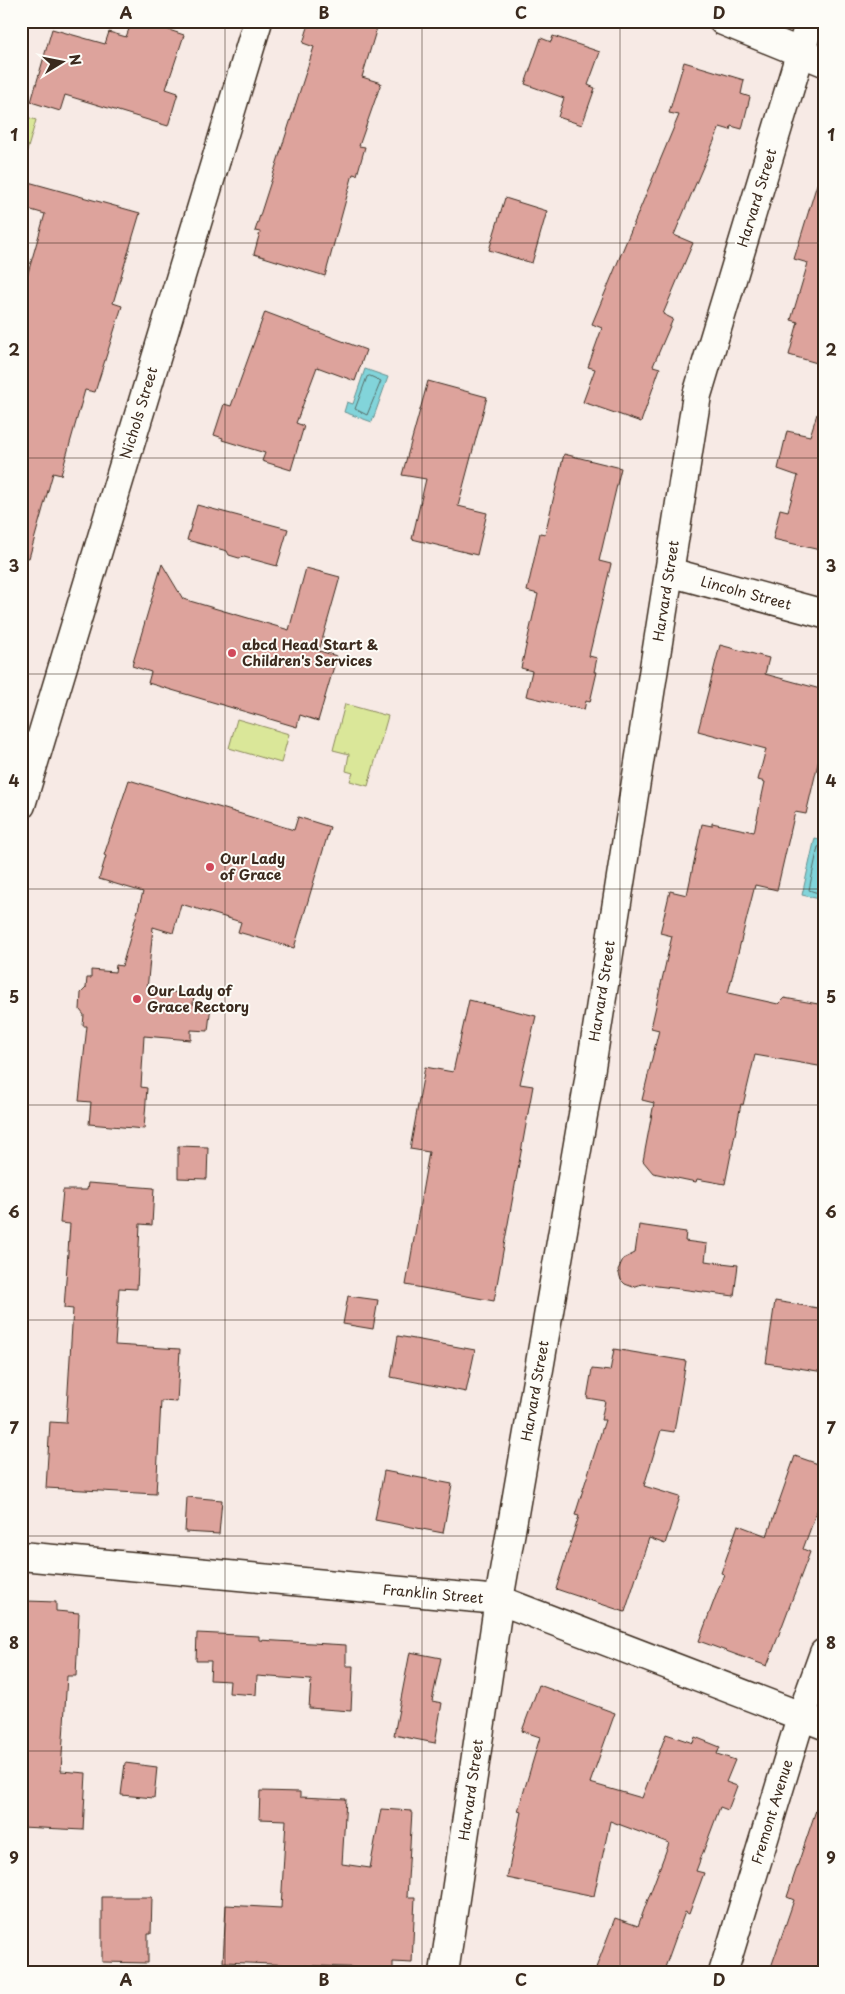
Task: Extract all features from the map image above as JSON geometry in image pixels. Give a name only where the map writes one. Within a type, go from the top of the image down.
[{"type":"street","name":"Nichols Street","points":[[21,805],[258,21]]},
{"type":"street","points":[[724,21],[812,57]]},
{"type":"street","name":"Harvard Street","points":[[444,1973],[499,1600],[585,1104],[697,395],[812,57],[810,21]]},
{"type":"street","name":"Lincoln Street","points":[[669,572],[824,614]]},
{"type":"street","name":"Franklin Street","points":[[21,1556],[499,1600],[812,1721]]},
{"type":"street","name":"Fremont Avenue","points":[[723,1973],[812,1721],[824,1653]]},
{"type":"green space","points":[[21,115],[36,120],[27,151],[21,150]]},
{"type":"green space","points":[[345,704],[388,716],[368,786],[350,781],[353,773],[346,771],[349,754],[333,750]]},
{"type":"green space","points":[[237,719],[289,734],[281,763],[229,748]]},
{"type":"water","points":[[365,369],[388,377],[372,422],[344,412],[347,402],[353,404]]},
{"type":"water","points":[[815,838],[824,840],[824,900],[802,895]]},
{"type":"building","points":[[132,21],[142,21],[184,35],[166,89],[178,93],[168,126],[65,95],[60,111],[31,102],[52,29],[105,44],[109,32],[126,37]]},
{"type":"building","points":[[310,21],[379,21],[362,77],[381,83],[359,146],[365,147],[357,175],[353,174],[325,276],[254,254],[260,232],[255,231],[314,47],[303,43]]},
{"type":"building","points":[[553,36],[600,52],[588,85],[595,88],[582,125],[558,117],[564,98],[525,84],[541,38],[551,42]]},
{"type":"building","points":[[684,62],[744,80],[741,94],[750,97],[742,129],[731,126],[730,130],[720,127],[674,235],[693,243],[663,314],[673,319],[653,366],[660,368],[641,422],[583,402],[595,369],[588,367],[602,328],[592,324],[679,115],[669,113]]},
{"type":"building","points":[[21,180],[140,213],[113,303],[122,306],[95,392],[85,390],[61,475],[53,473],[29,558],[21,557],[21,297],[45,214],[21,207]]},
{"type":"building","points":[[817,184],[824,184],[824,365],[789,355],[798,322],[791,320],[808,263],[794,259]]},
{"type":"building","points":[[505,198],[547,211],[532,263],[489,250]]},
{"type":"building","points":[[265,312],[366,350],[355,381],[317,367],[296,423],[304,426],[291,470],[262,461],[265,453],[222,440],[223,438],[214,435],[224,404],[231,406]]},
{"type":"building","points":[[428,381],[487,397],[458,506],[487,513],[477,555],[412,539],[426,479],[402,475]]},
{"type":"building","points":[[817,414],[824,416],[824,551],[773,539],[780,509],[788,511],[798,476],[778,469],[787,431],[810,436]]},
{"type":"building","points":[[564,454],[621,468],[599,561],[611,564],[589,656],[597,658],[594,672],[597,672],[590,702],[586,701],[584,710],[526,696],[532,671],[521,668],[538,594],[527,591],[540,533],[545,534]]},
{"type":"building","points":[[197,505],[288,529],[277,566],[244,557],[239,558],[229,555],[227,551],[187,540]]},
{"type":"building","name":"abcd Head Start & Children's Services","points":[[162,564],[183,599],[289,630],[306,568],[340,577],[319,651],[337,656],[318,721],[300,715],[297,727],[148,683],[151,672],[132,666]]},
{"type":"building","points":[[720,645],[769,658],[765,674],[824,690],[824,760],[819,759],[806,814],[795,812],[777,890],[755,885],[728,993],[778,1004],[784,998],[824,1005],[824,1067],[755,1055],[743,1105],[741,1104],[725,1184],[697,1179],[696,1182],[653,1173],[643,1161],[654,1103],[642,1100],[659,1030],[651,1028],[672,936],[660,933],[670,891],[687,895],[702,824],[712,826],[712,823],[754,832],[765,782],[758,780],[766,749],[698,731]]},
{"type":"building","name":"Our Lady of Grace","points":[[129,780],[294,830],[298,817],[330,827],[294,948],[238,932],[241,922],[181,904],[173,933],[153,927],[147,990],[194,994],[193,1004],[211,1005],[208,1031],[191,1030],[191,1040],[144,1036],[141,1087],[147,1088],[144,1129],[89,1124],[91,1102],[79,1101],[87,1026],[83,1026],[84,1015],[80,1010],[81,993],[86,988],[87,978],[91,978],[91,970],[115,972],[116,965],[122,966],[143,892],[99,879],[106,856],[104,855]]},
{"type":"building","points":[[469,1000],[536,1016],[520,1084],[533,1086],[494,1301],[406,1285],[429,1152],[410,1149],[425,1067],[453,1072]]},
{"type":"building","points":[[178,1146],[208,1147],[207,1179],[178,1178]]},
{"type":"building","points":[[88,1183],[154,1188],[152,1225],[140,1224],[137,1289],[119,1288],[115,1345],[180,1349],[177,1402],[161,1401],[156,1494],[46,1488],[50,1422],[66,1423],[73,1309],[64,1308],[70,1224],[60,1223],[63,1190],[87,1190]]},
{"type":"building","points":[[639,1225],[686,1232],[685,1241],[707,1244],[705,1261],[738,1265],[734,1296],[642,1284],[633,1287],[625,1284],[621,1280],[618,1270],[623,1259],[635,1253]]},
{"type":"building","points":[[348,1296],[378,1300],[373,1329],[343,1324]]},
{"type":"building","points":[[775,1301],[824,1309],[824,1372],[766,1363]]},
{"type":"building","points":[[398,1336],[475,1350],[466,1392],[391,1377]]},
{"type":"building","points":[[614,1349],[686,1361],[674,1432],[661,1430],[644,1486],[680,1497],[665,1544],[649,1538],[625,1612],[556,1589],[579,1516],[575,1515],[605,1420],[601,1420],[605,1401],[587,1398],[592,1369],[610,1371]]},
{"type":"building","points":[[795,1456],[824,1466],[824,1492],[803,1549],[810,1552],[767,1666],[699,1641],[724,1574],[721,1573],[738,1525],[767,1536]]},
{"type":"building","points":[[384,1471],[452,1484],[443,1533],[375,1520]]},
{"type":"building","points":[[187,1497],[222,1500],[219,1534],[185,1532]]},
{"type":"building","points":[[27,1601],[56,1602],[56,1611],[79,1613],[76,1676],[67,1676],[61,1771],[86,1773],[83,1830],[21,1827],[21,1608],[26,1609]]},
{"type":"building","points":[[197,1633],[259,1636],[259,1640],[346,1645],[346,1666],[353,1666],[351,1711],[309,1708],[311,1680],[257,1676],[256,1695],[229,1693],[230,1681],[210,1680],[211,1661],[196,1661]]},
{"type":"building","points":[[410,1652],[441,1658],[432,1701],[442,1703],[435,1743],[394,1735]]},
{"type":"building","points":[[539,1685],[615,1713],[590,1783],[642,1798],[666,1734],[693,1743],[695,1737],[720,1747],[717,1754],[735,1760],[726,1782],[737,1786],[728,1810],[720,1807],[696,1871],[704,1873],[689,1914],[685,1912],[663,1973],[594,1973],[615,1918],[638,1926],[669,1843],[610,1821],[594,1896],[507,1878],[521,1812],[518,1811],[540,1737],[522,1731]]},
{"type":"building","points":[[125,1763],[157,1767],[154,1798],[121,1795]]},
{"type":"building","points":[[260,1791],[300,1792],[300,1797],[346,1799],[342,1864],[370,1868],[381,1809],[412,1811],[407,1897],[415,1897],[412,1963],[393,1962],[393,1969],[223,1962],[226,1905],[281,1908],[286,1820],[259,1819]]},
{"type":"building","points":[[819,1801],[824,1802],[824,1973],[769,1973],[794,1900],[787,1897]]},
{"type":"building","points":[[102,1897],[152,1897],[151,1934],[148,1934],[148,1963],[102,1962]]},
{"type":"place","name":"abcd Head Start & Children's Services","points":[[232,653]]},
{"type":"place","name":"Our Lady of Grace","points":[[210,867]]},
{"type":"place","name":"Our Lady of Grace Rectory","points":[[137,999]]}]
